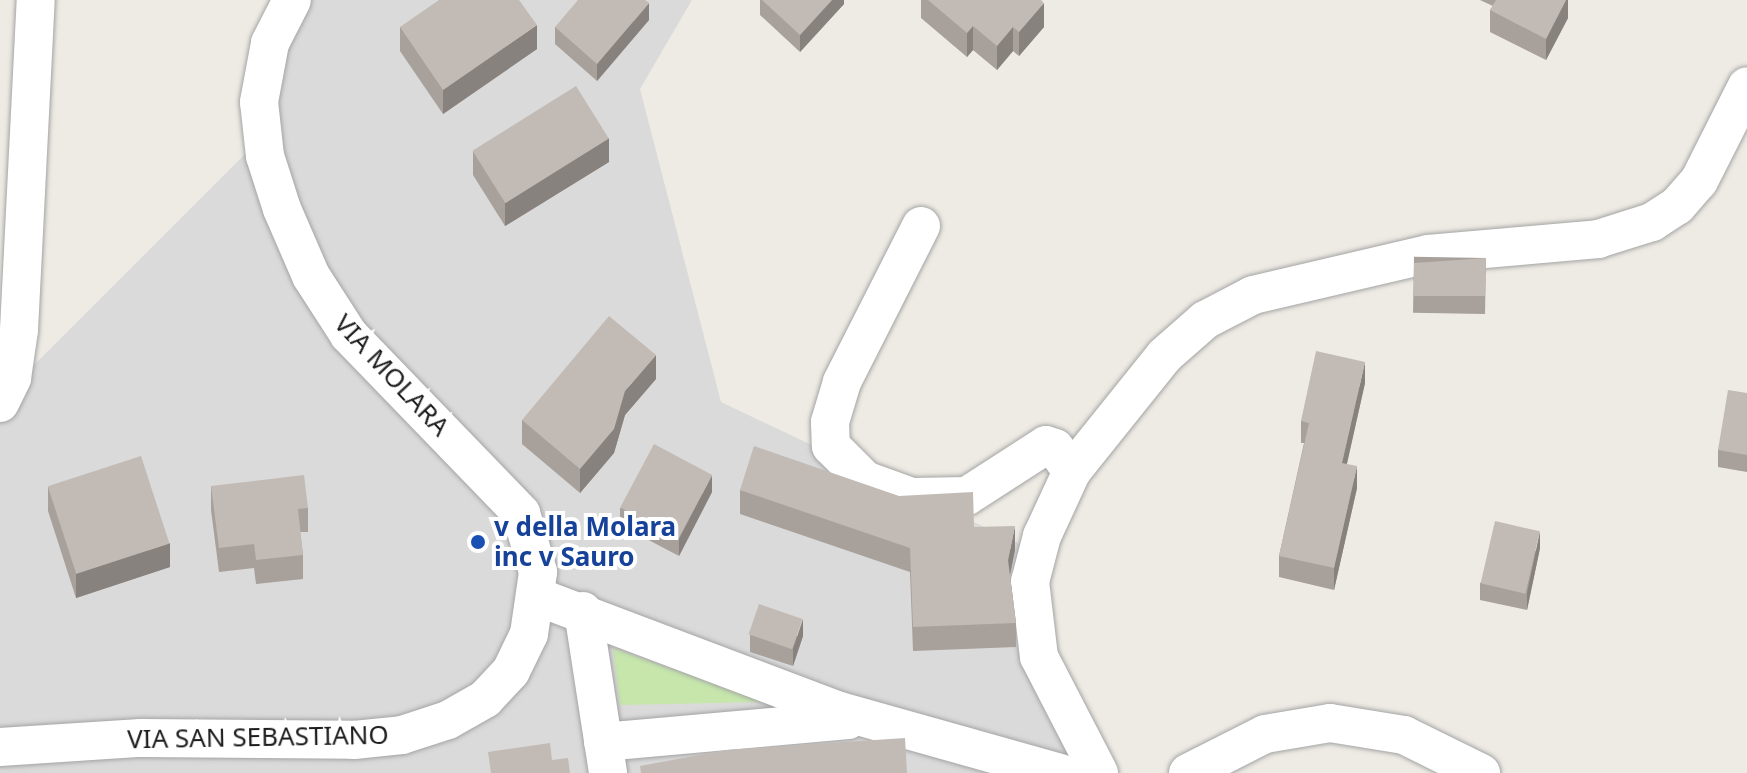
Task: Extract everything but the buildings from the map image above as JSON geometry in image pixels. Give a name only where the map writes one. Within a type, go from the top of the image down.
[{"type":"street","points":[[0,403],[12,378],[19,330],[36,0]]},
{"type":"street","name":"VIA MOLARA","points":[[292,0],[267,52],[259,120],[270,177],[298,250],[349,335],[521,513],[536,549],[538,597]]},
{"type":"street","points":[[1099,773],[1046,675],[1031,612],[1037,552],[1072,471],[1101,429],[1173,347],[1205,320],[1245,298],[1428,254],[1598,239],[1664,215],[1699,181],[1747,86]]},
{"type":"street","points":[[921,226],[842,382],[828,434],[831,446],[865,480],[912,497],[967,496],[1046,445],[1055,448],[1072,471]]},
{"type":"street","points":[[538,597],[583,611],[865,718],[1060,773]]},
{"type":"street","name":"VIA SAN SEBASTIANO","points":[[0,747],[141,738],[354,740],[402,735],[468,711],[500,687],[521,653],[538,597]]},
{"type":"street","points":[[583,611],[606,757],[865,718]]},
{"type":"street","points":[[1188,773],[1265,734],[1330,723],[1404,735],[1481,773]]},
{"type":"shaded area","points":[[305,0],[692,0],[640,89],[721,402],[1037,552],[1030,582],[1097,773],[0,773],[0,399],[262,137],[270,43]]},
{"type":"green space","points":[[613,648],[765,702],[620,705]]},
{"type":"place","name":"v della Molara inc v Sauro","points":[[478,542]]}]
